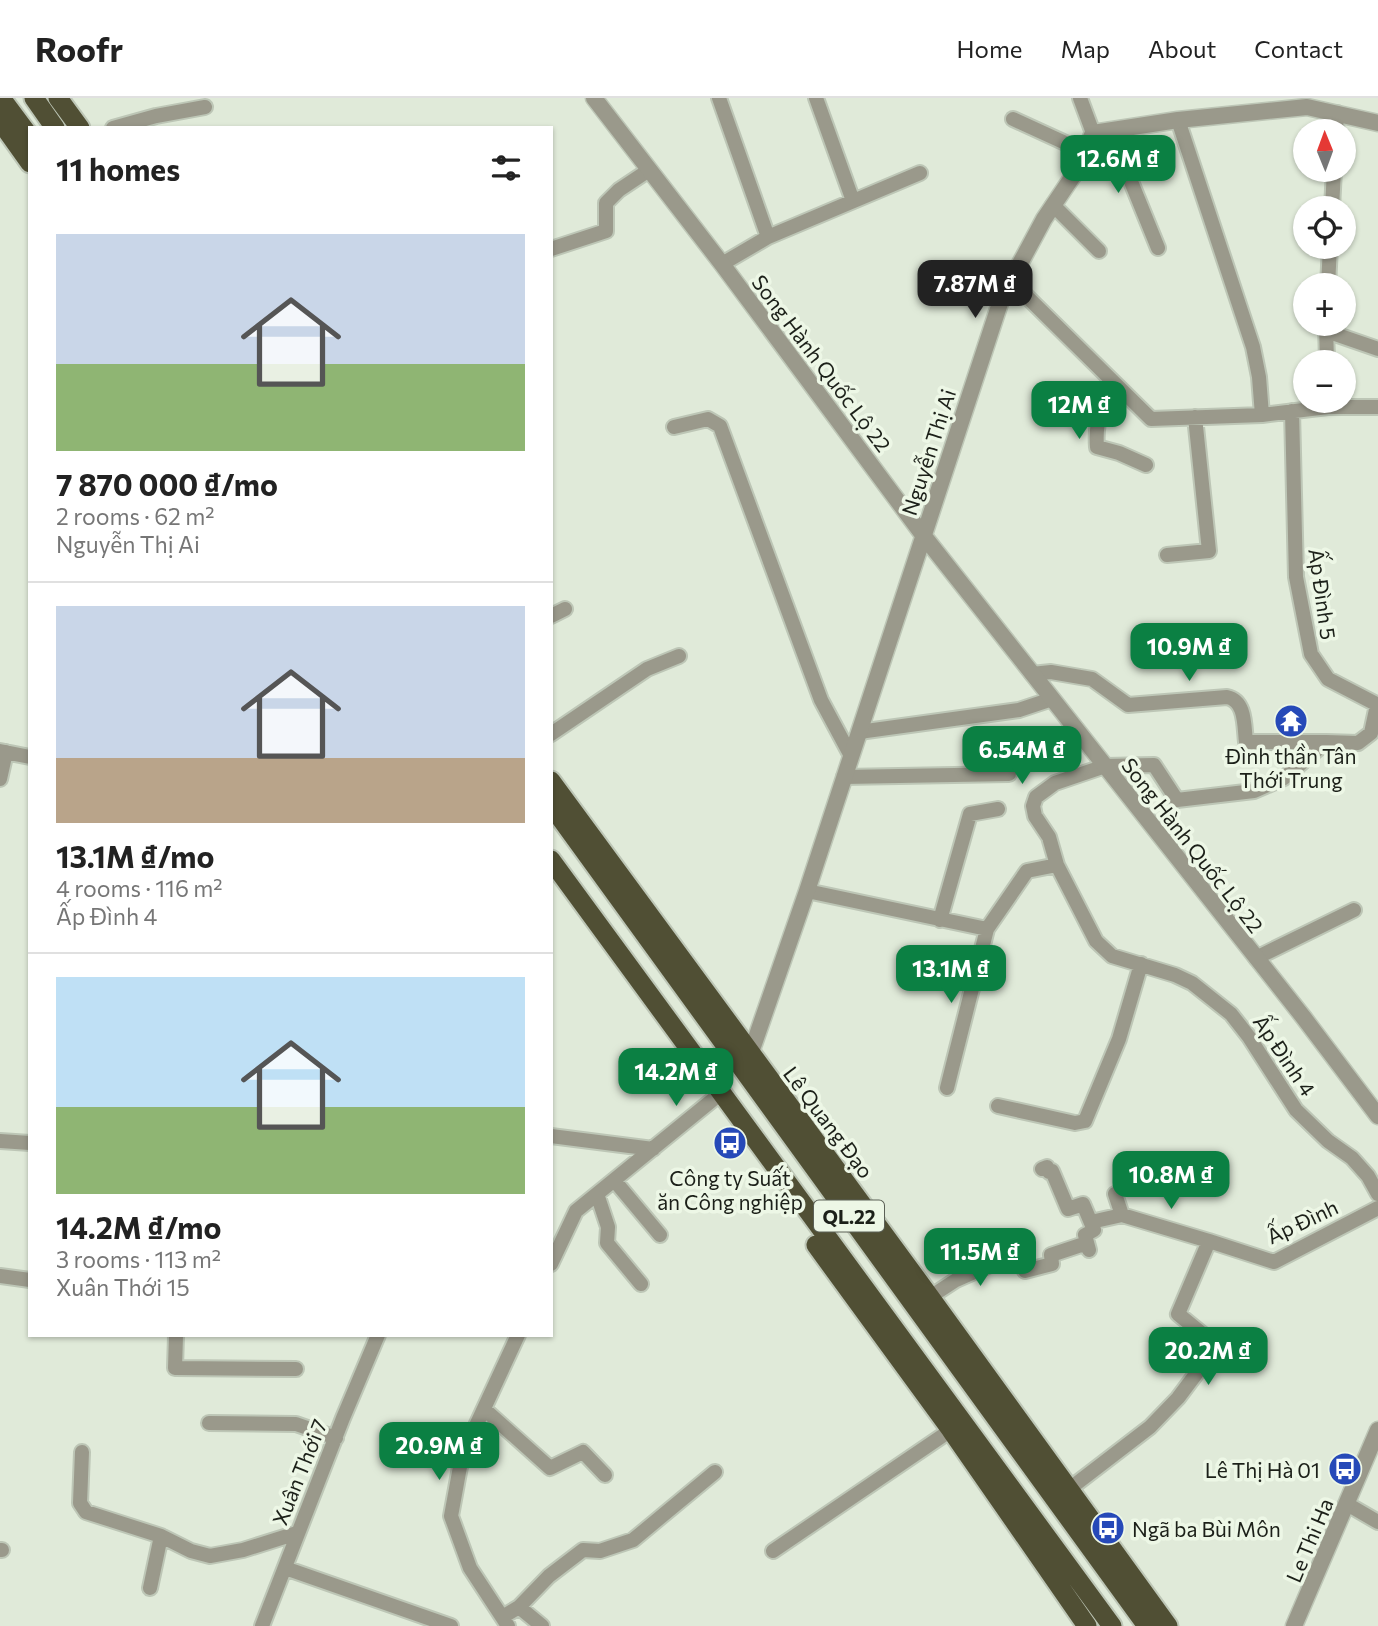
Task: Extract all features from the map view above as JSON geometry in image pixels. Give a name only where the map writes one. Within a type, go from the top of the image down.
[{"type":"highway","points":[[1,98],[28,134]]},
{"type":"highway","points":[[34,98],[54,126]]},
{"type":"highway","points":[[58,98],[79,126]]},
{"type":"highway","points":[[0,121],[28,160]]},
{"type":"highway","name":"Lê Quang Đạo","points":[[553,784],[747,1064],[1147,1626]]},
{"type":"highway","name":"Lê Quang Đạo","points":[[553,808],[747,1064],[930,1297],[1168,1626]]},
{"type":"highway","name":"QL.22","points":[[553,863],[1087,1626]]},
{"type":"highway","name":"QL.22","points":[[553,886],[716,1097],[1112,1626]]},
{"type":"street","name":"Song Hành Quốc Lộ 22","points":[[594,98],[722,264],[923,535],[1378,1116]]},
{"type":"street","points":[[719,98],[768,237]]},
{"type":"street","points":[[816,98],[853,201]]},
{"type":"street","points":[[1080,98],[1093,133],[1307,103],[1378,124]]},
{"type":"street","points":[[120,126],[205,107]]},
{"type":"street","points":[[1337,113],[1337,119]]},
{"type":"street","points":[[1013,119],[1085,152]]},
{"type":"street","points":[[1178,120],[1252,347],[1259,377],[1262,415]]},
{"type":"street","points":[[1110,130],[1158,248]]},
{"type":"street","name":"Nguyễn Thị Ai","points":[[747,1064],[807,891],[1002,297],[1074,173],[1093,133]]},
{"type":"street","points":[[553,248],[606,231],[606,203],[619,190],[649,170]]},
{"type":"street","points":[[722,264],[768,237],[919,173]]},
{"type":"street","points":[[1053,205],[1099,251]]},
{"type":"street","points":[[1011,281],[1151,419],[1262,415],[1292,411]]},
{"type":"street","points":[[1346,336],[1378,349]]},
{"type":"street","points":[[1123,391],[1107,402],[1096,426],[1097,447],[1119,453],[1146,466]]},
{"type":"street","points":[[1356,406],[1378,407]]},
{"type":"street","name":"Ấp Đình 5","points":[[1292,411],[1296,577],[1311,654],[1328,679],[1378,705]]},
{"type":"street","points":[[1167,555],[1209,551],[1195,417]]},
{"type":"street","points":[[674,427],[708,419],[720,426],[821,700],[851,755]]},
{"type":"street","points":[[553,615],[565,608]]},
{"type":"street","points":[[553,733],[648,668],[679,656]]},
{"type":"street","points":[[1032,674],[1051,672],[1092,680],[1128,705],[1227,697],[1235,699],[1241,705],[1246,742],[1357,743],[1371,733],[1378,705]]},
{"type":"street","points":[[859,732],[1019,710],[1052,699]]},
{"type":"street","points":[[1105,766],[1154,765],[1177,800],[1254,791],[1284,778],[1326,742]]},
{"type":"street","points":[[0,779],[3,751],[28,757]]},
{"type":"street","name":"Ấp Đình 4","points":[[1105,766],[1055,783],[1036,797],[1033,806],[1035,816],[1049,837],[1057,865],[1096,941],[1112,956],[1175,975],[1192,984],[1231,1014],[1296,1110],[1328,1141],[1352,1158],[1368,1176],[1378,1194]]},
{"type":"street","points":[[844,777],[1009,774]]},
{"type":"street","points":[[940,920],[970,814],[998,809]]},
{"type":"street","points":[[947,1088],[987,929],[1027,871],[1057,865]]},
{"type":"street","points":[[807,891],[987,929]]},
{"type":"street","points":[[1256,958],[1353,910]]},
{"type":"street","points":[[998,1106],[1075,1124],[1085,1121],[1119,1039],[1141,964]]},
{"type":"street","points":[[553,1260],[576,1211],[716,1097]]},
{"type":"street","points":[[553,1136],[653,1149]]},
{"type":"street","points":[[0,1141],[28,1143]]},
{"type":"street","points":[[930,1297],[956,1280],[1017,1253],[1025,1271],[1052,1264],[1051,1255],[1088,1247],[1085,1235],[1094,1230],[1083,1204],[1068,1209],[1052,1171],[1049,1172],[1047,1167],[1042,1169]]},
{"type":"street","points":[[614,1180],[660,1235]]},
{"type":"street","points":[[597,1194],[608,1227],[607,1243],[641,1284]]},
{"type":"street","points":[[1091,1222],[1122,1215],[1115,1194]]},
{"type":"street","name":"Ấp Đình","points":[[1122,1215],[1273,1262],[1378,1208]]},
{"type":"street","points":[[1209,1241],[1178,1314],[1217,1346],[1245,1364]]},
{"type":"street","points":[[0,1276],[28,1280]]},
{"type":"street","points":[[176,1337],[175,1368],[296,1369]]},
{"type":"street","name":"Xuân Thới 7","points":[[262,1626],[377,1337]]},
{"type":"street","points":[[517,1337],[462,1456],[451,1516],[470,1568],[506,1621],[549,1576],[583,1550],[600,1551],[633,1540],[715,1472]]},
{"type":"street","points":[[1068,1490],[1150,1427],[1178,1398],[1217,1346]]},
{"type":"street","points":[[484,1409],[550,1468],[583,1452],[605,1475]]},
{"type":"street","points":[[209,1423],[296,1424],[336,1438]]},
{"type":"street","points":[[774,1551],[951,1430]]},
{"type":"street","name":"Le Thi Ha","points":[[1294,1626],[1378,1430]]},
{"type":"street","points":[[82,1452],[81,1508],[86,1512],[161,1536],[191,1551],[209,1556],[243,1550],[298,1533]]},
{"type":"street","points":[[1347,1504],[1378,1522]]},
{"type":"street","points":[[150,1588],[161,1536]]},
{"type":"street","points":[[285,1568],[451,1626]]},
{"type":"street","points":[[519,1607],[542,1626]]},
{"type":"place","name":"Đình thần Tân Thới Trung","points":[[1291,721]]},
{"type":"place","name":"Công ty Suất ăn Công nghiệp","points":[[730,1143]]},
{"type":"place","name":"Lê Thị Hà 01","points":[[1345,1469]]},
{"type":"place","name":"Ngã ba Bùi Môn","points":[[1108,1528]]}]
